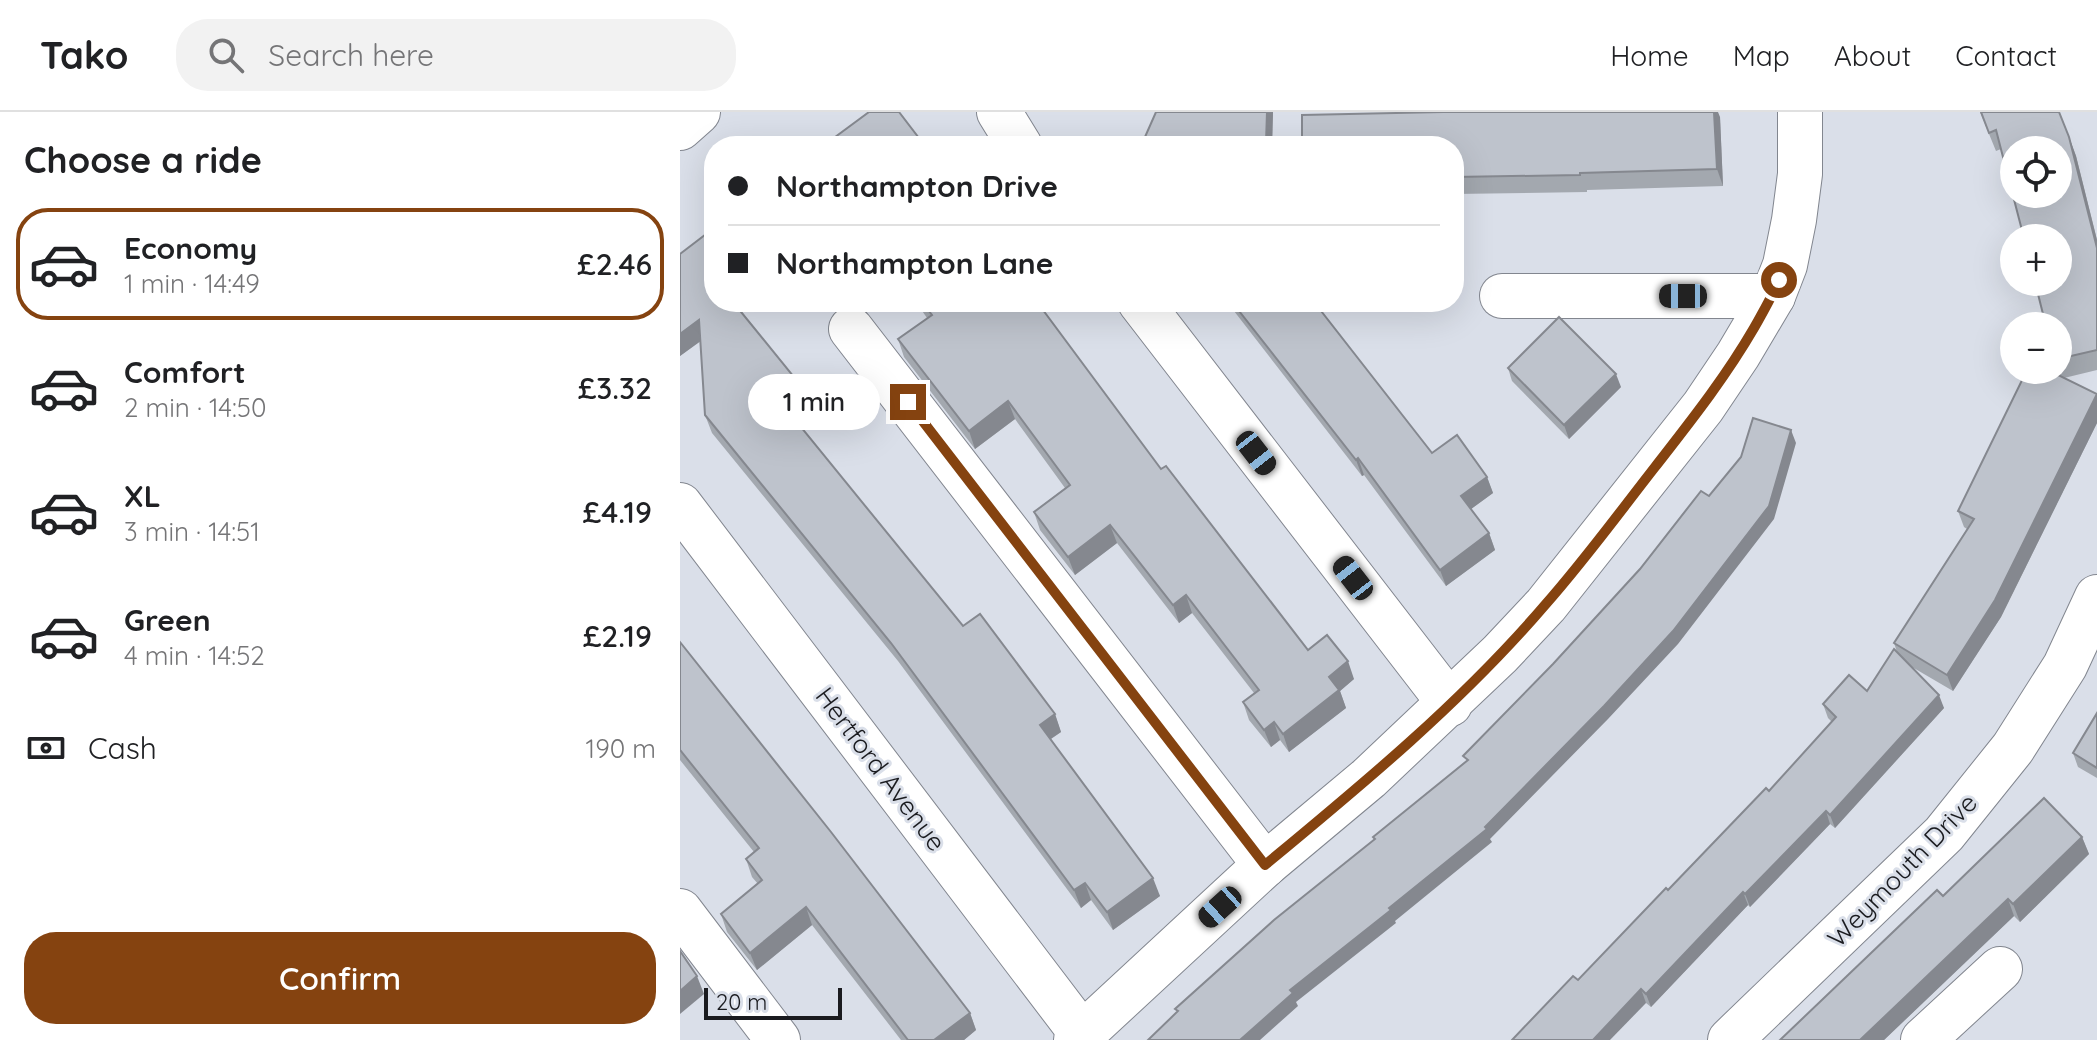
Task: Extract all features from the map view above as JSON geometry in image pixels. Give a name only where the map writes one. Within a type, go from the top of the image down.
[{"type":"street","points":[[680,128],[698,112]]},
{"type":"street","points":[[999,112],[1014,136]]},
{"type":"street","points":[[1079,1037],[1265,865],[1369,778],[1500,654],[1546,605],[1703,407],[1773,296],[1785,265],[1800,174],[1800,112]]},
{"type":"street","points":[[1502,296],[1773,296]]},
{"type":"street","points":[[1148,312],[1450,704]]},
{"type":"street","points":[[851,329],[1265,865]]},
{"type":"street","name":"Hertford Avenue","points":[[680,505],[1079,1037]]},
{"type":"street","name":"Weymouth Drive","points":[[1730,1040],[1944,834],[2013,748],[2065,666],[2097,597]]},
{"type":"street","points":[[680,911],[778,1040]]},
{"type":"street","points":[[1923,1040],[2000,969]]},
{"type":"building","points":[[869,112],[899,112],[917,136],[837,136]]},
{"type":"building","points":[[1156,112],[1267,112],[1266,136],[1145,136]]},
{"type":"building","points":[[1714,112],[1717,169],[1464,177],[1464,136],[1302,136],[1302,115]]},
{"type":"building","points":[[1981,112],[2059,112],[2069,136],[2000,136],[2000,145],[1996,130],[1989,133]]},
{"type":"building","points":[[2072,149],[2097,248],[2097,350],[2072,356],[2072,312],[2042,312],[2038,296],[2072,296],[2072,224],[2020,224],[2016,208],[2072,208]]},
{"type":"building","points":[[704,236],[704,312],[741,312],[794,377],[774,394],[963,626],[980,614],[1055,714],[1040,725],[1153,878],[1107,912],[1085,883],[1074,890],[891,643],[705,415],[699,320],[680,334],[680,254]]},
{"type":"building","points":[[930,312],[1044,312],[1161,469],[1166,466],[1308,650],[1327,635],[1348,661],[1329,677],[1339,690],[1283,734],[1274,722],[1264,730],[1243,702],[1259,690],[1186,595],[1173,605],[1110,525],[1068,557],[1034,512],[1070,485],[1008,401],[969,431],[898,339],[932,315]]},
{"type":"building","points":[[1240,312],[1322,312],[1432,453],[1457,435],[1487,477],[1461,496],[1489,533],[1440,570],[1358,458],[1356,460]]},
{"type":"building","points":[[1559,317],[1616,374],[1564,425],[1508,368]]},
{"type":"building","points":[[2072,382],[2097,394],[1995,600],[1947,675],[1894,643],[1974,519],[1958,511],[2020,384]]},
{"type":"building","points":[[1753,418],[1791,430],[1769,506],[1673,631],[1485,827],[1487,829],[1290,990],[1293,993],[1240,1040],[1148,1040],[1178,1011],[1175,1009],[1274,920],[1468,760],[1463,756],[1640,569],[1701,491],[1709,496],[1741,457]]},
{"type":"building","points":[[680,642],[970,1013],[934,1040],[908,1040],[806,907],[750,953],[721,914],[762,880],[746,859],[759,848],[680,750]]},
{"type":"building","points":[[1894,649],[1939,695],[1830,815],[1826,811],[1646,994],[1641,989],[1593,1040],[1512,1040],[1573,976],[1578,980],[1766,788],[1769,791],[1836,717],[1823,704],[1849,675],[1867,691]]},
{"type":"building","points":[[2097,713],[2097,768],[2073,753]]},
{"type":"building","points":[[2044,798],[2082,837],[2013,904],[2008,899],[1860,1040],[1780,1040],[1937,890],[1943,896]]},
{"type":"building","points":[[680,951],[697,976],[680,991]]},
{"type":"route","points":[[908,402],[1265,865],[1430,722],[1546,605],[1703,407],[1738,355],[1773,296],[1779,280]]}]
